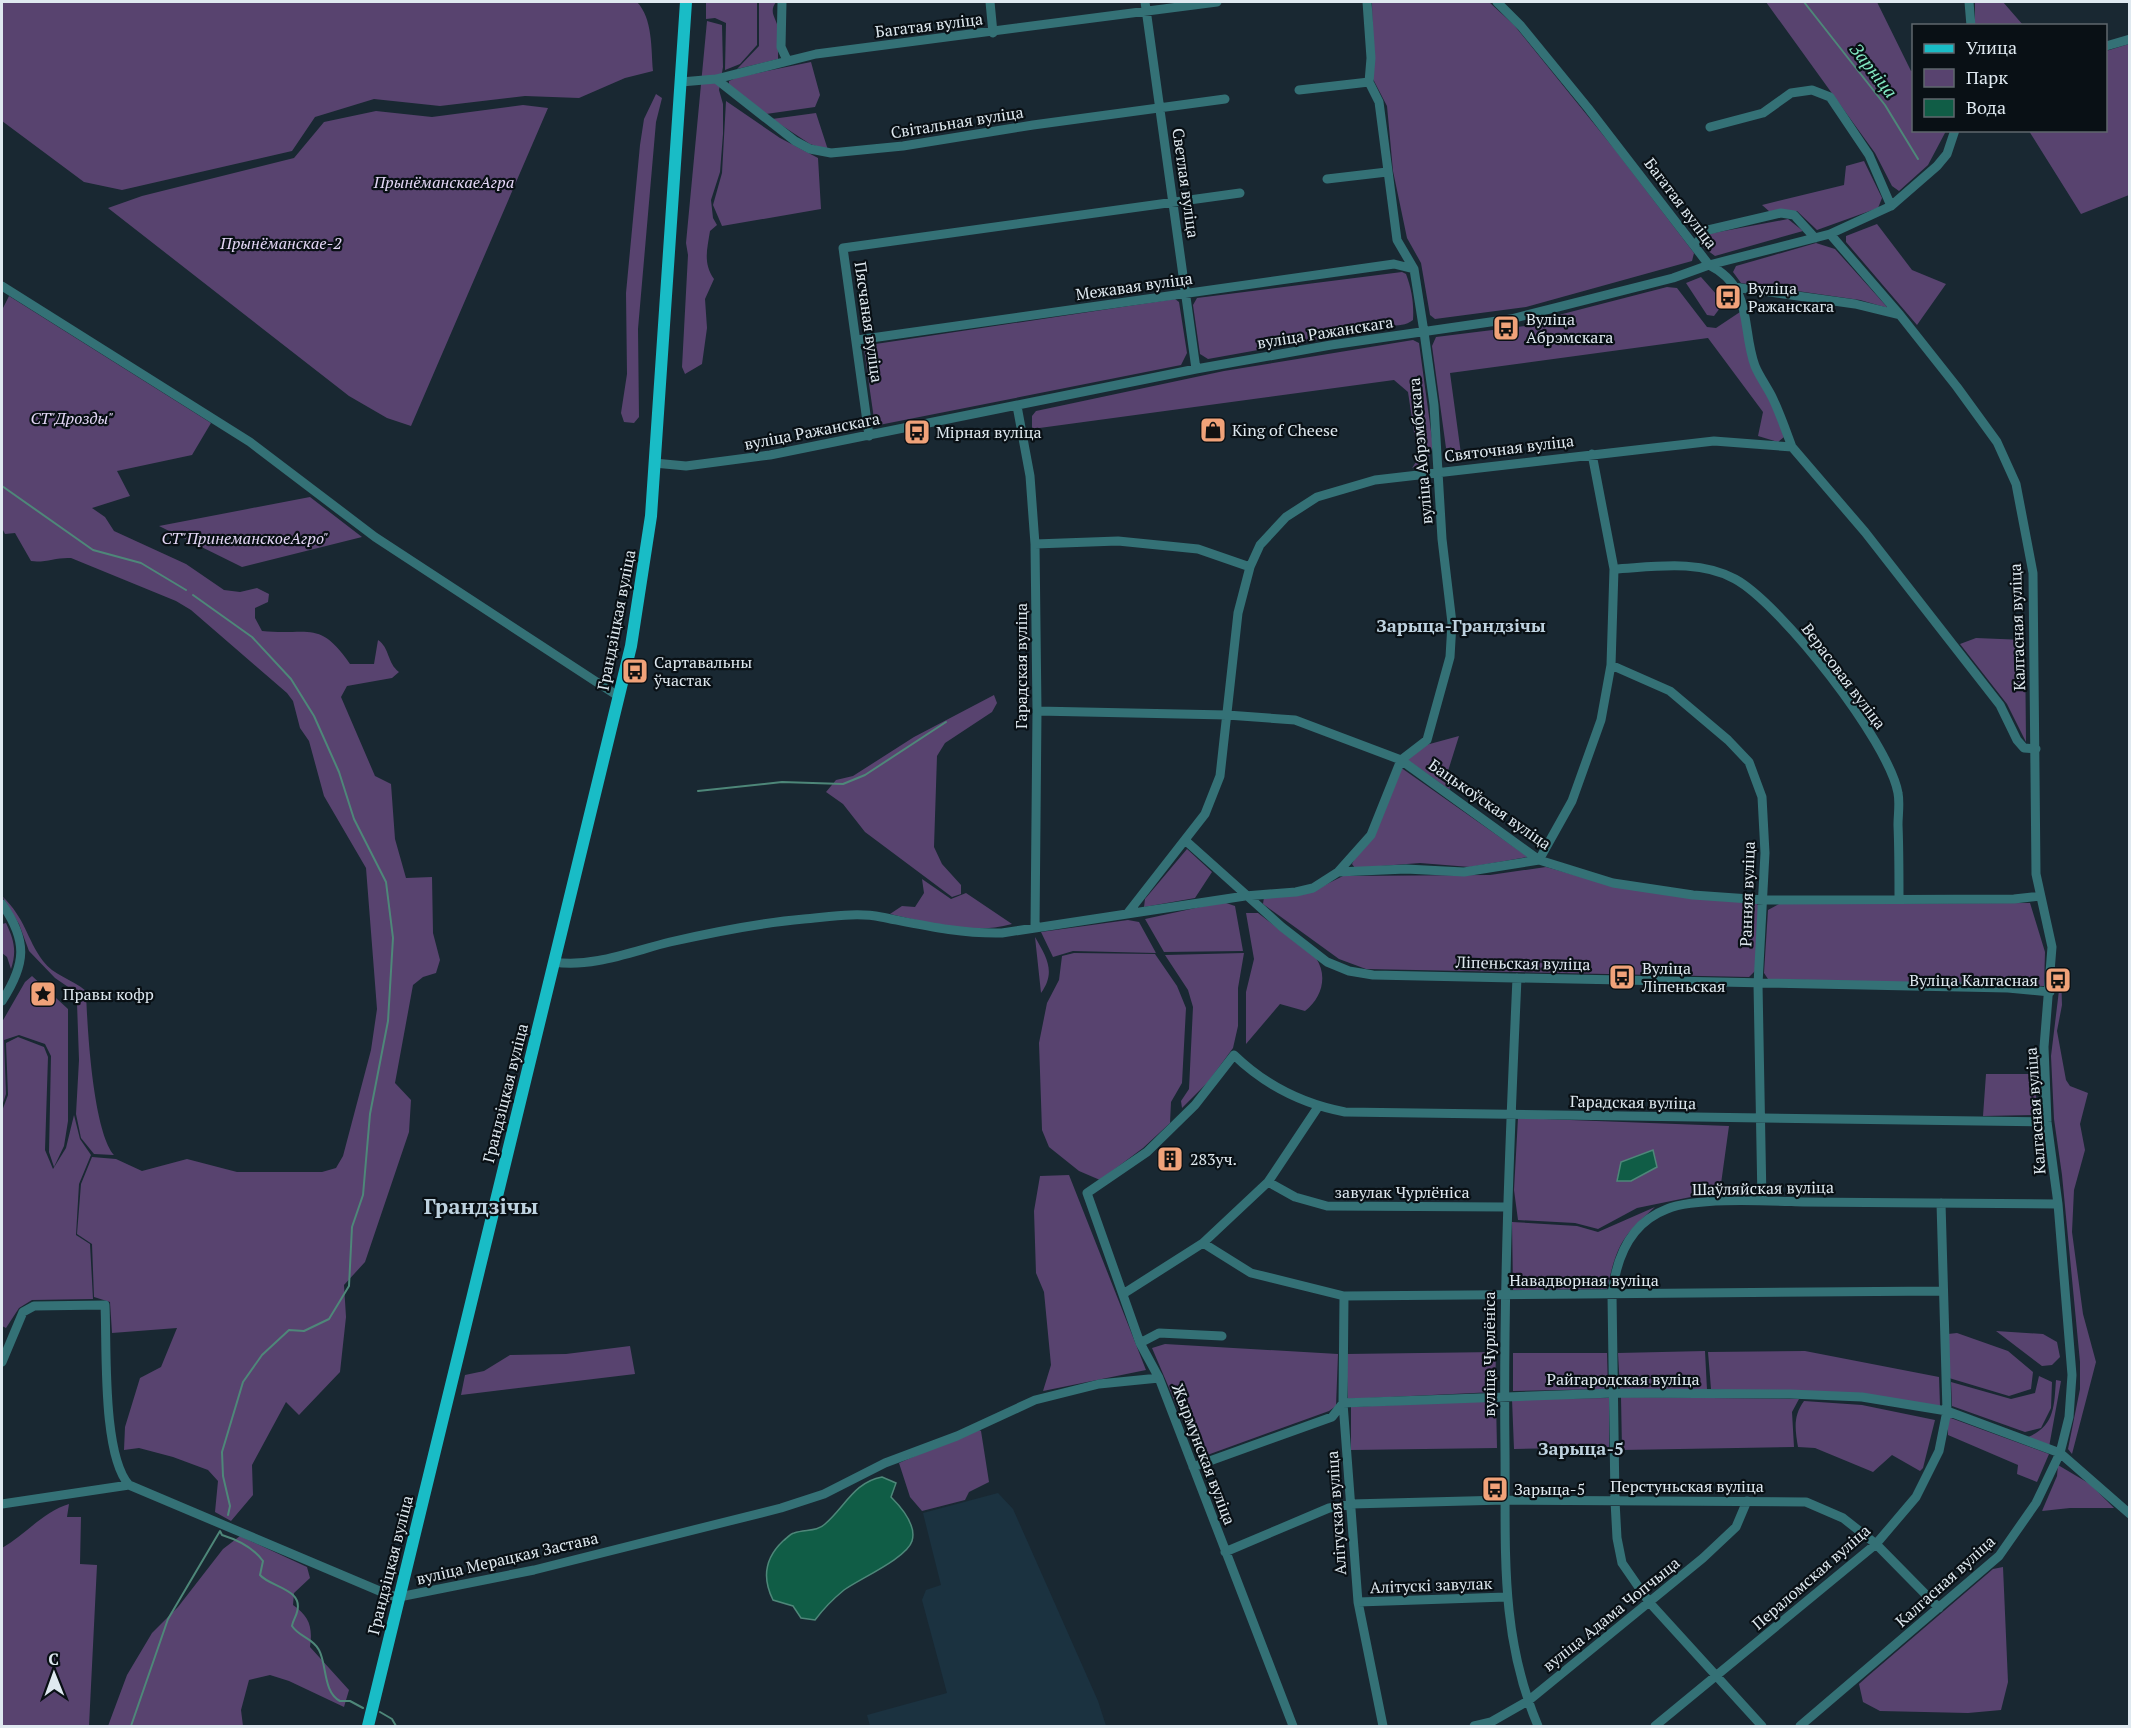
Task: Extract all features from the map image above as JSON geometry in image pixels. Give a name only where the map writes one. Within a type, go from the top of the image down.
[{"type":"main road","name":"Грандзіцкая вуліца","points":[[368,1726],[631,646],[647,550],[686,2]]},
{"type":"street","points":[[782,2],[781,47],[787,60]]},
{"type":"street","points":[[990,2],[993,33]]},
{"type":"street","name":"Светлая вуліца","points":[[1145,2],[1196,369]]},
{"type":"street","name":"Багатая вуліца","points":[[681,82],[716,79],[787,60],[1217,2]]},
{"type":"street","name":"вуліца Абрэмбскага","points":[[1367,2],[1371,57],[1369,82],[1379,102],[1398,240],[1414,269],[1434,405],[1442,539],[1452,623],[1450,657],[1427,740],[1401,760]]},
{"type":"street","name":"Багатая вуліца","points":[[1497,2],[1521,26],[1695,244],[1709,265],[1725,273],[1734,287],[1746,316],[1756,369],[1773,399],[1792,447]]},
{"type":"street","points":[[1969,2],[1971,24]]},
{"type":"street","points":[[2107,46],[2130,39]]},
{"type":"street","name":"Світальная вуліца","points":[[716,79],[795,141],[810,149],[831,153],[903,146],[1033,125],[1161,110],[1225,99]]},
{"type":"street","points":[[1299,90],[1369,82]]},
{"type":"street","points":[[1710,127],[1763,113],[1791,93],[1812,90],[1830,97],[1869,155],[1891,206]]},
{"type":"street","name":"вуліца Ражанскага","points":[[654,463],[686,466],[719,463],[869,436],[1196,369],[1331,345],[1544,312],[1673,278],[1709,265],[1830,234],[1891,206],[1937,166],[1947,154],[1954,132]]},
{"type":"street","points":[[1327,180],[1387,172]]},
{"type":"street","points":[[1173,203],[1240,193]]},
{"type":"street","name":"Пясчаная вуліца","points":[[869,436],[843,248],[1173,203]]},
{"type":"street","points":[[1695,244],[1708,230],[1781,213],[1794,215],[1815,238]]},
{"type":"street","name":"Калгасная вуліца","points":[[1800,1726],[1999,1556],[2036,1503],[2060,1453],[2068,1417],[2072,1375],[2058,1204],[2047,1122],[2044,1047],[2052,947],[2036,874],[2033,573],[2016,484],[1997,441],[1900,315],[1830,234]]},
{"type":"street","name":"Межавая вуліца","points":[[857,340],[1394,264],[1414,269]]},
{"type":"street","points":[[2,286],[250,442],[375,537],[618,696]]},
{"type":"street","points":[[1734,287],[1855,304],[1900,315]]},
{"type":"street","name":"Гарадская вуліца","points":[[1017,406],[1030,476],[1035,544],[1037,711],[1035,928]]},
{"type":"street","name":"Святочная вуліца","points":[[1127,914],[1205,814],[1220,776],[1238,613],[1250,567],[1260,545],[1286,517],[1317,497],[1375,480],[1438,471],[1714,441],[1792,447]]},
{"type":"street","points":[[1792,447],[1865,532],[2000,705],[2017,740],[2024,748],[2036,749]]},
{"type":"street","points":[[1338,872],[1406,869],[1464,872],[1539,860],[1572,801],[1601,720],[1611,665],[1614,569],[1592,454]]},
{"type":"street","points":[[1035,544],[1118,541],[1198,549],[1250,567]]},
{"type":"street","name":"Верасовая вуліца","points":[[1614,569],[1691,566],[1734,578],[1763,598],[1809,649],[1881,751],[1898,793],[1899,898]]},
{"type":"street","name":"Ранняя вуліца","points":[[1611,665],[1671,691],[1728,740],[1749,762],[1762,797],[1765,853],[1764,900],[1758,984],[1762,1201]]},
{"type":"street","name":"Бацькоўская вуліца","points":[[1037,711],[1227,715],[1295,720],[1401,760],[1539,860],[1613,883],[1693,895],[1764,900],[2014,899],[2040,896]]},
{"type":"street","points":[[554,962],[569,964],[595,960],[721,930],[832,917],[880,916],[906,924],[969,934],[1002,933],[1245,896],[1313,888],[1338,872],[1371,835],[1401,760]]},
{"type":"street","name":"Ліпеньская вуліца","points":[[1186,841],[1245,896],[1327,962],[1350,971],[1373,975],[2008,988],[2050,992]]},
{"type":"street","points":[[2,904],[17,929],[21,947],[14,982],[2,1001]]},
{"type":"street","name":"вуліца Чурлёніса","points":[[1517,978],[1504,1296],[1506,1597],[1510,1632],[1528,1701],[1538,1726]]},
{"type":"street","name":"Гарадская вуліца","points":[[1087,1193],[1147,1152],[1195,1105],[1234,1055],[1255,1075],[1318,1107],[1362,1113],[2047,1122]]},
{"type":"street","points":[[1123,1294],[1203,1243],[1268,1182],[1318,1107]]},
{"type":"street","name":"завулак Чурлёніса","points":[[1268,1182],[1295,1197],[1327,1206],[1506,1207]]},
{"type":"street","name":"Жырмунская вуліца","points":[[1087,1193],[1140,1343],[1159,1378],[1293,1726]]},
{"type":"street","name":"Шаўляйская вуліца","points":[[1762,1726],[1649,1602],[1622,1563],[1617,1538],[1615,1501],[1612,1295],[1617,1263],[1623,1249],[1632,1234],[1651,1217],[1682,1204],[1762,1201],[2058,1204]]},
{"type":"street","name":"Пераломская вуліца","points":[[1655,1726],[1876,1544],[1916,1497],[1939,1451],[1947,1412],[1941,1203]]},
{"type":"street","name":"Навадворная вуліца","points":[[1203,1243],[1251,1273],[1344,1296],[1942,1291]]},
{"type":"street","name":"Алітуская вуліца","points":[[1344,1296],[1343,1403],[1358,1602],[1383,1726]]},
{"type":"street","points":[[2,1362],[23,1312],[34,1306],[105,1305],[113,1448],[120,1476],[129,1485]]},
{"type":"street","points":[[1140,1343],[1158,1333],[1222,1336]]},
{"type":"street","name":"вуліца Мерацкая Застава","points":[[129,1485],[389,1596],[399,1597],[534,1570],[810,1500],[885,1463],[957,1436],[1035,1400],[1099,1384],[1159,1378]]},
{"type":"street","name":"Райгародская вуліца","points":[[1343,1403],[1504,1395],[1614,1393],[1790,1394],[1862,1397],[1947,1412],[2060,1453]]},
{"type":"street","points":[[1193,1467],[1332,1417],[1343,1403]]},
{"type":"street","points":[[2060,1453],[2130,1514]]},
{"type":"street","points":[[2,1504],[129,1485]]},
{"type":"street","name":"Перстуньская вуліца","points":[[1225,1552],[1329,1508],[1351,1504],[1506,1500],[1806,1502],[1843,1518],[1876,1544],[1939,1608]]},
{"type":"street","name":"вуліца Адама Чопчыца","points":[[1474,1726],[1491,1722],[1528,1701],[1649,1602],[1736,1527],[1747,1501]]},
{"type":"street","name":"Алітускі завулак","points":[[1358,1602],[1506,1597]]},
{"type":"shaded area","points":[[998,1493],[1013,1509],[1098,1701],[1106,1726],[870,1726],[867,1715],[947,1693],[922,1600],[926,1590],[941,1585],[923,1513]]},
{"type":"green space","points":[[2,2],[637,2],[649,26],[653,71],[625,78],[579,98],[525,96],[440,106],[374,99],[315,117],[292,151],[122,190],[84,182],[2,121]]},
{"type":"green space","points":[[706,2],[757,2],[757,45],[740,64],[725,70],[726,23],[715,18],[706,19]]},
{"type":"green space","points":[[759,2],[776,2],[773,12],[778,29],[778,59],[737,69],[759,46]]},
{"type":"green space","points":[[1372,2],[1489,2],[1514,25],[1616,151],[1694,253],[1692,261],[1526,307],[1435,319],[1430,315],[1421,263],[1407,238],[1393,171],[1387,106],[1373,79]]},
{"type":"green space","points":[[1766,2],[1877,2],[1912,71],[1912,132],[1945,132],[1928,165],[1899,191],[1892,186],[1875,153]]},
{"type":"green space","points":[[1975,2],[2003,2],[2022,24],[1975,24]]},
{"type":"green space","points":[[707,21],[722,25],[723,67],[719,90],[723,104],[723,134],[720,172],[711,200],[713,218],[717,225],[710,231],[707,256],[708,267],[714,279],[705,299],[707,328],[702,364],[685,374],[682,367],[688,255],[686,243]]},
{"type":"green space","points":[[2129,44],[2129,195],[2081,214],[2030,132],[2107,132],[2107,51]]},
{"type":"green space","points":[[811,62],[820,95],[815,107],[766,114],[729,86],[729,81],[738,77]]},
{"type":"green space","points":[[656,94],[662,98],[656,122],[638,329],[639,417],[634,423],[624,422],[621,413],[627,374],[626,293],[640,145],[644,119]]},
{"type":"green space","points":[[726,101],[780,138],[818,158],[821,209],[722,226],[713,205],[722,173]]},
{"type":"green space","name":"Прынёманскае-2","points":[[523,105],[548,108],[411,426],[387,418],[349,396],[108,208],[142,196],[294,158],[324,122],[376,111],[432,117]]},
{"type":"green space","points":[[816,113],[828,150],[810,144],[772,119]]},
{"type":"green space","points":[[1864,161],[1882,198],[1878,208],[1817,230],[1797,211],[1770,212],[1762,205],[1844,185],[1846,166]]},
{"type":"green space","points":[[1788,219],[1803,231],[1715,256],[1703,247],[1708,234]]},
{"type":"green space","points":[[1877,224],[1912,270],[1946,284],[1917,325],[1846,242],[1846,236]]},
{"type":"green space","points":[[1816,243],[1835,249],[1888,308],[1860,300],[1741,283],[1733,272],[1736,266]]},
{"type":"green space","points":[[1402,272],[1406,274],[1413,303],[1413,320],[1408,323],[1377,326],[1365,331],[1208,359],[1200,354],[1193,305],[1197,298]]},
{"type":"green space","points":[[1701,277],[1717,295],[1720,308],[1714,316],[1707,315],[1686,283]]},
{"type":"green space","points":[[1667,287],[1677,288],[1707,327],[1716,328],[1740,312],[1784,437],[1778,442],[1758,436],[1763,412],[1708,338],[1450,373],[1461,454],[1446,448],[1432,346],[1436,337],[1525,326],[1547,318]]},
{"type":"green space","name":"СТ\"Дрозды\"","points":[[9,296],[211,423],[192,455],[117,471],[130,496],[92,508],[105,517],[114,531],[186,564],[224,590],[240,592],[257,588],[269,594],[268,602],[255,608],[255,618],[262,631],[312,632],[321,635],[339,650],[350,664],[374,664],[378,640],[385,647],[392,664],[399,672],[392,678],[347,686],[341,697],[375,776],[391,784],[395,839],[406,878],[432,877],[433,933],[440,960],[436,973],[423,977],[413,985],[395,1083],[411,1100],[409,1132],[365,1262],[344,1285],[346,1317],[340,1372],[299,1415],[286,1402],[252,1465],[253,1495],[231,1521],[215,1512],[218,1481],[208,1470],[139,1448],[124,1450],[125,1427],[140,1378],[161,1367],[177,1328],[112,1333],[110,1302],[94,1297],[92,1244],[77,1234],[81,1184],[92,1157],[116,1159],[142,1171],[187,1159],[237,1172],[322,1172],[336,1168],[343,1156],[371,1050],[377,1009],[366,868],[324,796],[309,741],[300,728],[293,701],[287,693],[191,610],[176,601],[71,558],[31,561],[15,533],[5,534],[2,528],[2,310]]},
{"type":"green space","points":[[1175,299],[1179,302],[1187,353],[1181,365],[879,425],[874,419],[864,349],[869,345]]},
{"type":"green space","points":[[1413,340],[1419,343],[1433,446],[1428,460],[1412,468],[1418,459],[1408,392],[1394,380],[1032,429],[1032,416],[1036,411],[1224,371]]},
{"type":"green space","name":"СТ\"ПринеманскоеАгро\"","points":[[310,497],[362,537],[242,567],[159,526]]},
{"type":"green space","points":[[1976,638],[2025,640],[2026,742],[2007,704],[1960,644]]},
{"type":"green space","points":[[994,695],[997,703],[992,712],[945,743],[937,756],[934,847],[942,864],[961,885],[961,894],[952,897],[865,832],[843,804],[826,792],[836,780],[853,776],[914,737]]},
{"type":"green space","points":[[1459,736],[1448,771],[1450,790],[1406,759],[1426,745]]},
{"type":"green space","points":[[1400,767],[1528,857],[1470,867],[1420,863],[1355,868],[1352,864]]},
{"type":"green space","points":[[1187,849],[1212,872],[1195,898],[1144,907],[1145,899]]},
{"type":"green space","points":[[1546,867],[1617,887],[1756,903],[1759,906],[1755,971],[1749,977],[1366,969],[1339,959],[1263,904],[1264,897],[1315,890],[1343,876],[1490,875]]},
{"type":"green space","points":[[922,879],[951,899],[966,893],[1012,924],[966,928],[890,914],[902,906],[915,907],[924,893]]},
{"type":"green space","points":[[2,896],[16,913],[37,953],[47,966],[86,991],[96,1102],[107,1142],[114,1155],[94,1154],[81,1138],[76,1114],[79,1060],[77,1003],[74,991],[55,978],[29,951],[19,924]]},
{"type":"green space","points":[[1223,902],[1235,906],[1243,951],[1164,952],[1145,919]]},
{"type":"green space","points":[[2030,903],[2045,952],[2044,986],[1768,979],[1764,973],[1768,910],[1779,904]]},
{"type":"green space","points":[[1246,913],[1258,913],[1316,958],[1322,972],[1322,979],[1319,993],[1311,1006],[1305,1011],[1280,1004],[1246,1044],[1246,992],[1254,959]]},
{"type":"green space","points":[[1128,920],[1139,922],[1156,953],[1073,951],[1053,957],[1041,932]]},
{"type":"green space","points":[[6,923],[14,946],[11,969],[7,957],[2,953],[2,924]]},
{"type":"green space","points":[[1035,937],[1046,958],[1049,972],[1046,985],[1041,993]]},
{"type":"green space","points":[[1074,953],[1155,954],[1177,986],[1186,1008],[1182,1083],[1171,1102],[1170,1123],[1143,1148],[1100,1180],[1079,1171],[1049,1147],[1042,1130],[1039,1043],[1047,1003],[1059,980],[1062,956]]},
{"type":"green space","points":[[1244,953],[1238,988],[1238,1026],[1233,1048],[1208,1082],[1182,1108],[1181,1101],[1189,1089],[1193,1007],[1188,990],[1165,955]]},
{"type":"green space","points":[[2061,974],[2062,1005],[2057,1031],[2066,1080],[2070,1086],[2088,1093],[2080,1124],[2085,1150],[2074,1190],[2072,1232],[2083,1314],[2096,1362],[2072,1454],[2068,1449],[2080,1389],[2080,1362],[2062,1175],[2054,1119],[2051,1056]]},
{"type":"green space","points":[[32,976],[68,1009],[68,1121],[64,1146],[54,1167],[49,1152],[51,1056],[45,1044],[19,1035],[4,1040],[6,1094],[2,1106],[2,1022],[25,982]]},
{"type":"green space","points":[[18,1037],[44,1047],[48,1057],[45,1150],[53,1169],[66,1148],[74,1115],[80,1139],[91,1155],[79,1184],[76,1235],[90,1244],[93,1299],[32,1300],[19,1308],[6,1328],[2,1326],[2,1111],[8,1095],[6,1043]]},
{"type":"green space","points":[[1986,1074],[2035,1074],[2037,1115],[1983,1116]]},
{"type":"green space","points":[[1518,1118],[1729,1126],[1720,1191],[1637,1208],[1598,1229],[1575,1223],[1518,1220],[1514,1190]]},
{"type":"green space","points":[[1069,1175],[1146,1370],[1043,1391],[1051,1365],[1044,1292],[1036,1273],[1034,1211],[1040,1176]]},
{"type":"green space","points":[[1655,1207],[1635,1226],[1622,1243],[1607,1289],[1513,1290],[1512,1222],[1577,1226],[1598,1232]]},
{"type":"green space","points":[[1996,1331],[2043,1334],[2057,1342],[2060,1357],[2052,1365],[2042,1366]]},
{"type":"green space","points":[[1957,1333],[2008,1351],[2033,1372],[2031,1389],[2009,1396],[1949,1378],[1948,1334]]},
{"type":"green space","points":[[1165,1344],[1338,1354],[1336,1406],[1329,1411],[1199,1458],[1152,1348]]},
{"type":"green space","points":[[630,1346],[635,1374],[461,1395],[465,1375],[484,1371],[510,1355],[566,1354]]},
{"type":"green space","points":[[1705,1351],[1707,1390],[1620,1390],[1618,1353]]},
{"type":"green space","points":[[1805,1351],[1939,1377],[1940,1406],[1711,1389],[1708,1352]]},
{"type":"green space","points":[[1496,1352],[1495,1392],[1348,1399],[1346,1354]]},
{"type":"green space","points":[[1513,1353],[1607,1353],[1608,1389],[1513,1391]]},
{"type":"green space","points":[[2039,1376],[2052,1382],[2051,1408],[2041,1428],[2025,1432],[1952,1406],[1951,1382],[2011,1399],[2035,1393]]},
{"type":"green space","points":[[2056,1380],[2061,1381],[2049,1447],[2028,1437],[2048,1421],[2053,1407]]},
{"type":"green space","points":[[1621,1397],[1799,1399],[1792,1412],[1794,1447],[1622,1450]]},
{"type":"green space","points":[[1609,1398],[1609,1447],[1514,1449],[1512,1399]]},
{"type":"green space","points":[[1496,1400],[1497,1448],[1351,1450],[1351,1407]]},
{"type":"green space","points":[[1804,1401],[1862,1405],[1935,1420],[1923,1468],[1920,1471],[1892,1455],[1873,1472],[1815,1448],[1798,1447],[1796,1423],[1798,1412]]},
{"type":"green space","points":[[1948,1417],[2049,1454],[2037,1482],[2017,1474],[2018,1465],[1948,1435]]},
{"type":"green space","points":[[977,1429],[981,1431],[989,1482],[969,1492],[965,1500],[922,1511],[910,1497],[899,1463]]},
{"type":"green space","points":[[2058,1465],[2090,1484],[2114,1508],[2070,1508],[2042,1511],[2057,1476]]},
{"type":"green space","points":[[69,1504],[67,1517],[81,1517],[80,1564],[97,1565],[89,1726],[2,1726],[2,1548],[51,1512]]},
{"type":"green space","points":[[240,1536],[307,1567],[310,1578],[294,1593],[293,1605],[303,1613],[309,1623],[310,1647],[349,1690],[344,1707],[289,1681],[270,1675],[249,1680],[241,1710],[243,1726],[108,1726],[127,1675],[152,1633],[178,1607],[223,1549]]},
{"type":"green space","points":[[2003,1567],[2008,1682],[2001,1710],[1968,1713],[1880,1711],[1863,1702],[1859,1684],[1993,1569]]},
{"type":"water","points":[[1653,1150],[1657,1167],[1631,1181],[1617,1181],[1621,1162]]},
{"type":"water","points":[[882,1477],[896,1483],[891,1497],[903,1511],[912,1529],[912,1541],[908,1548],[892,1561],[844,1590],[815,1620],[801,1618],[793,1606],[773,1600],[767,1584],[767,1569],[772,1554],[783,1541],[798,1532],[822,1527],[864,1484]]},
{"type":"waterway","name":"Зарніца","points":[[1804,2],[1885,105],[1918,159]]},
{"type":"waterway","points":[[2,486],[93,550],[141,563],[186,590]]},
{"type":"waterway","points":[[193,595],[252,637],[291,679],[314,716],[339,772],[354,819],[386,882],[393,938],[388,1021],[370,1114],[363,1195],[352,1227],[349,1286],[329,1319],[304,1331],[289,1330],[262,1355],[243,1382],[222,1452],[223,1476],[230,1506],[228,1515]]},
{"type":"waterway","points":[[698,791],[782,782],[843,784],[865,775],[946,722]]},
{"type":"waterway","points":[[131,1726],[168,1619],[220,1531],[222,1535],[255,1552],[263,1561],[260,1575],[296,1598],[297,1612],[292,1626],[319,1650],[331,1691],[340,1701],[350,1701],[363,1708]]},
{"type":"waterway","points":[[380,1712],[392,1719],[396,1726]]},
{"type":"place","name":"Вуліца Ражанскага","points":[[1728,297]]},
{"type":"place","name":"Вуліца Абрэмскага","points":[[1506,328]]},
{"type":"place","name":"King of Cheese","points":[[1213,430]]},
{"type":"place","name":"Мірная вуліца","points":[[917,432]]},
{"type":"place","name":"Сартавальны ўчастак","points":[[635,671]]},
{"type":"place","name":"Вуліца Ліпеньская","points":[[1622,977]]},
{"type":"place","name":"Вуліца Калгасная","points":[[2058,980]]},
{"type":"place","name":"Правы кофр","points":[[43,994]]},
{"type":"place","name":"283уч.","points":[[1170,1159]]},
{"type":"place","name":"Зарыца-5","points":[[1495,1489]]},
{"type":"district","name":"Зарыца-Грандзічы","points":[[1461,625]]},
{"type":"district","name":"Грандзічы","points":[[481,1205]]},
{"type":"district","name":"Зарыца-5","points":[[1581,1448]]},
{"type":"park label","name":"ПрынёманскаеАгра","points":[[444,182]]}]
